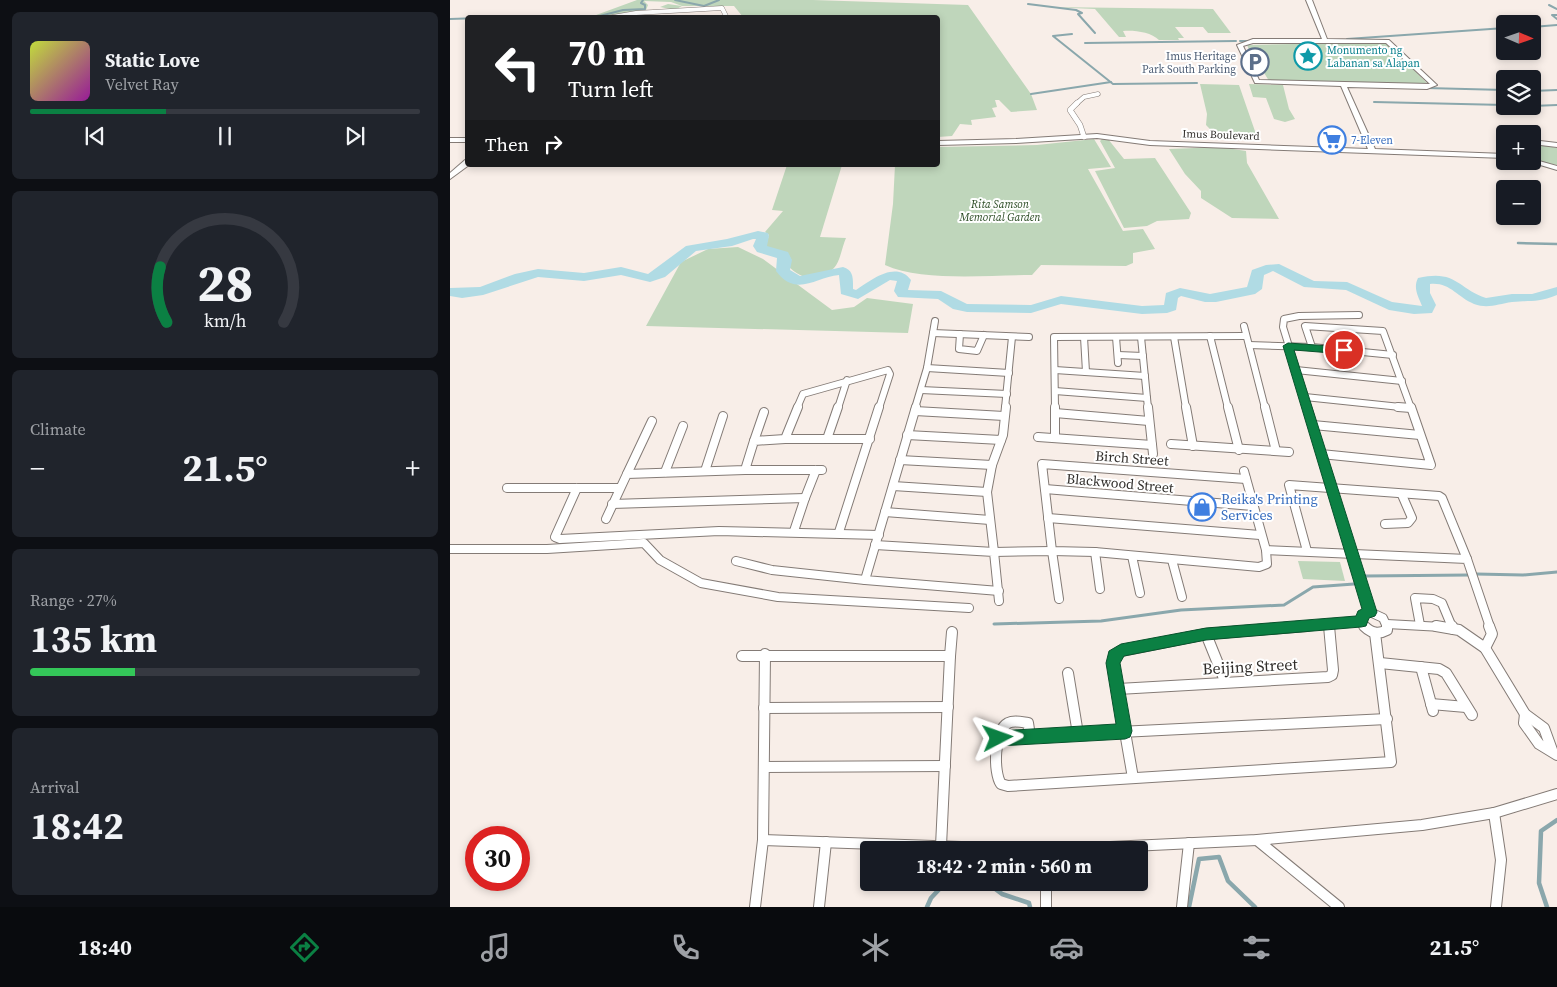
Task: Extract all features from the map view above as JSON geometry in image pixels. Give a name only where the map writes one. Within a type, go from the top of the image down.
[{"type":"main road","points":[[1309,0],[1325,41]]},
{"type":"main road","points":[[1314,12],[1320,9],[1316,0]]},
{"type":"main road","points":[[1388,41],[1434,86],[1343,84],[1257,82],[1240,45],[1248,42],[1388,41]]},
{"type":"main road","points":[[1343,84],[1373,150]]},
{"type":"main road","points":[[1541,143],[1554,145],[1557,134]]},
{"type":"main road","name":"Imus Boulevard","points":[[940,141],[1015,140],[1083,135],[1105,136],[1150,143],[1496,156]]},
{"type":"main road","points":[[450,138],[465,138]]},
{"type":"main road","name":"Imus Boulevard","points":[[1373,150],[1496,152]]},
{"type":"main road","points":[[450,171],[465,158]]},
{"type":"main road","points":[[450,177],[465,164]]},
{"type":"main road","points":[[1541,164],[1557,168]]},
{"type":"street","points":[[641,15],[722,8],[726,15]]},
{"type":"street","points":[[677,15],[678,11]]},
{"type":"street","points":[[701,11],[703,15]]},
{"type":"street","points":[[1083,135],[1080,125],[1070,110],[1084,97],[1098,94]]},
{"type":"street","points":[[1359,315],[1299,316],[1284,320],[1282,327],[1305,397],[1330,489],[1370,612]]},
{"type":"street","points":[[865,580],[927,368],[935,321]]},
{"type":"street","points":[[1244,326],[1245,336],[1249,345],[1276,451]]},
{"type":"street","points":[[1312,347],[1305,326],[1380,330],[1383,332],[1402,381],[1429,466],[1321,454]]},
{"type":"street","points":[[933,333],[1029,337]]},
{"type":"street","points":[[960,334],[959,349],[977,351],[984,335]]},
{"type":"street","points":[[1140,336],[1153,454]]},
{"type":"street","points":[[1174,336],[1193,446]]},
{"type":"street","points":[[1210,336],[1239,450]]},
{"type":"street","points":[[1055,438],[1053,338],[1245,336]]},
{"type":"street","points":[[999,601],[987,492],[992,465],[1001,440],[1012,337]]},
{"type":"street","points":[[1084,337],[1086,372]]},
{"type":"street","points":[[1116,337],[1118,359],[1142,356]]},
{"type":"street","points":[[1249,345],[1312,347],[1393,355]]},
{"type":"street","points":[[927,368],[1009,373]]},
{"type":"street","points":[[785,439],[803,394],[885,369],[890,374],[839,532]]},
{"type":"street","points":[[1055,370],[1145,376]]},
{"type":"street","points":[[1296,370],[1402,381]]},
{"type":"street","points":[[827,439],[848,380]]},
{"type":"street","points":[[921,390],[1007,394]]},
{"type":"street","points":[[1055,391],[1147,398]]},
{"type":"street","points":[[1305,397],[1411,408]]},
{"type":"street","points":[[914,411],[1004,416]]},
{"type":"street","points":[[745,470],[764,412]]},
{"type":"street","points":[[1055,413],[1149,421]]},
{"type":"street","points":[[705,471],[723,416]]},
{"type":"street","points":[[606,518],[652,421]]},
{"type":"street","points":[[1313,425],[1420,435]]},
{"type":"street","points":[[665,472],[684,426]]},
{"type":"street","points":[[908,435],[1001,440]]},
{"type":"street","points":[[1038,436],[1152,445]]},
{"type":"street","points":[[754,441],[870,439]]},
{"type":"street","points":[[1170,444],[1289,452]]},
{"type":"street","points":[[900,460],[992,465]]},
{"type":"street","name":"Birch Street","points":[[1046,489],[1041,465],[1044,463],[1245,475],[1253,506]]},
{"type":"street","points":[[627,474],[745,470],[819,470],[805,498],[794,531]]},
{"type":"street","points":[[892,486],[987,492]]},
{"type":"street","points":[[1307,551],[1288,486],[1442,498],[1467,559],[1492,634],[1485,648]]},
{"type":"street","points":[[507,488],[619,488]]},
{"type":"street","points":[[577,488],[555,533],[555,538],[630,534],[794,531],[879,535]]},
{"type":"street","points":[[1046,489],[1052,551],[1060,599]]},
{"type":"street","name":"Blackwood Street","points":[[1046,489],[1253,506]]},
{"type":"street","points":[[1385,524],[1408,523],[1412,518],[1402,494]]},
{"type":"street","points":[[612,504],[805,498]]},
{"type":"street","points":[[875,546],[994,552],[1095,552],[1259,567],[1267,564],[1266,550],[1260,535],[1253,506]]},
{"type":"street","points":[[885,512],[990,520]]},
{"type":"street","points":[[1048,518],[1260,535]]},
{"type":"street","points":[[450,549],[548,549],[644,543],[660,560],[700,582],[778,597],[969,608]]},
{"type":"street","points":[[1266,550],[1467,559]]},
{"type":"street","points":[[1095,552],[1100,589]]},
{"type":"street","points":[[1132,556],[1140,593]]},
{"type":"street","points":[[1172,560],[1182,597]]},
{"type":"street","points":[[736,561],[766,569],[865,580],[999,591]]},
{"type":"street","points":[[1420,625],[1414,602],[1415,598],[1437,599],[1442,602],[1453,629]]},
{"type":"street","points":[[1361,621],[1363,615],[1370,612],[1378,614],[1387,624],[1420,625],[1459,630],[1485,648],[1525,714],[1524,723],[1539,744],[1554,753]]},
{"type":"street","points":[[1133,778],[1113,663],[1114,656],[1121,650],[1206,634],[1361,621]]},
{"type":"street","points":[[1361,621],[1366,629],[1382,634],[1386,630],[1387,624]]},
{"type":"street","name":"Beijing Street","points":[[1118,689],[1225,681],[1328,677],[1332,675],[1329,623]]},
{"type":"street","points":[[941,841],[952,632]]},
{"type":"street","points":[[1030,736],[1028,723],[1022,721],[1005,725],[1000,730],[997,778],[1000,784],[1008,786],[1385,764],[1391,762],[1392,757],[1375,633]]},
{"type":"street","points":[[1206,634],[1225,681]]},
{"type":"street","points":[[742,656],[765,654],[950,656]]},
{"type":"street","points":[[755,907],[763,840],[765,654]]},
{"type":"street","points":[[1380,663],[1421,667],[1439,669],[1446,673],[1469,711],[1432,707],[1421,667]]},
{"type":"street","points":[[1068,672],[1078,734]]},
{"type":"street","points":[[764,708],[948,707]]},
{"type":"street","points":[[998,738],[1387,719]]},
{"type":"street","points":[[764,767],[945,766]]},
{"type":"street","points":[[1148,845],[1257,840],[1422,825],[1494,813],[1557,794]]},
{"type":"street","points":[[1494,813],[1501,860],[1496,907]]},
{"type":"street","points":[[763,840],[860,843]]},
{"type":"street","points":[[1257,840],[1339,907]]},
{"type":"street","points":[[819,907],[826,842]]},
{"type":"street","points":[[1182,907],[1189,843]]},
{"type":"street","points":[[1046,891],[1046,907]]},
{"type":"green space","points":[[637,0],[813,0],[968,5],[1031,94],[1037,110],[1011,112],[999,100],[995,100],[997,107],[992,108],[996,117],[971,120],[972,125],[960,124],[952,136],[940,137],[940,15],[741,15],[734,6],[682,6],[671,2],[644,1],[648,5],[646,10],[596,15]]},
{"type":"green space","points":[[668,4],[682,6],[675,10],[660,7]]},
{"type":"green space","points":[[1048,7],[1213,9],[1231,33],[1208,33],[1203,27],[1175,27],[1184,38],[1178,38],[1179,40],[1159,40],[1147,33],[1137,31],[1123,31],[1126,37],[1119,37],[1095,9]]},
{"type":"green space","points":[[1386,42],[1430,86],[1269,81],[1263,71],[1257,69],[1247,45]]},
{"type":"green space","points":[[1200,84],[1239,85],[1257,137],[1233,136],[1226,139],[1218,137],[1206,125],[1207,114]]},
{"type":"green space","points":[[1249,84],[1283,85],[1289,109],[1295,119],[1285,122],[1274,119],[1266,98],[1253,97]]},
{"type":"green space","name":"Rita Samson Memorial Garden","points":[[1094,139],[1111,167],[1088,169],[1123,231],[1143,229],[1155,249],[1133,253],[1133,263],[1126,266],[1041,265],[1032,275],[937,276],[918,274],[885,265],[893,204],[895,167],[940,167],[940,147],[1037,145]]},
{"type":"green space","points":[[1108,139],[1124,159],[1155,158],[1191,213],[1189,219],[1157,221],[1147,226],[1124,228],[1095,171],[1115,168],[1100,141]]},
{"type":"green space","points":[[1541,144],[1557,148],[1557,165],[1541,162]]},
{"type":"green space","points":[[1220,147],[1246,151],[1247,163],[1279,219],[1232,218],[1201,198],[1201,191],[1185,174],[1169,149]]},
{"type":"green space","points":[[786,167],[841,167],[820,237],[846,238],[834,268],[816,278],[804,277],[788,266],[788,255],[779,251],[765,250],[769,235],[765,232],[783,211],[772,210]]},
{"type":"green space","points":[[738,247],[763,259],[832,310],[854,307],[867,298],[913,304],[908,333],[646,326],[681,262],[708,249]]},
{"type":"green space","points":[[1298,561],[1340,562],[1345,581],[1303,579]]},
{"type":"waterway","points":[[604,15],[623,10],[645,9],[645,5],[641,3],[643,0]]},
{"type":"waterway","points":[[675,0],[704,6],[719,0]]},
{"type":"waterway","points":[[1028,4],[1076,10],[1082,13],[1078,14],[1095,33]]},
{"type":"waterway","points":[[1549,5],[1557,9]]},
{"type":"waterway","points":[[1557,15],[1552,15],[1557,19]]},
{"type":"waterway","points":[[450,19],[465,18]]},
{"type":"waterway","points":[[1541,26],[1557,25]]},
{"type":"waterway","points":[[1347,39],[1496,29]]},
{"type":"waterway","points":[[1072,34],[1053,36],[1111,82]]},
{"type":"waterway","points":[[1085,43],[1236,41]]},
{"type":"waterway","points":[[1240,41],[1252,41]]},
{"type":"waterway","points":[[1031,94],[1111,82]]},
{"type":"waterway","points":[[1111,82],[1113,84],[1197,83]]},
{"type":"waterway","points":[[1426,88],[1496,90]]},
{"type":"waterway","points":[[1541,91],[1557,90]]},
{"type":"waterway","points":[[1374,102],[1496,105]]},
{"type":"waterway","points":[[1541,106],[1557,105]]},
{"type":"waterway","points":[[450,292],[473,293],[483,291],[520,277],[538,273],[584,277],[621,271],[642,278],[650,278],[660,274],[691,248],[732,242],[753,235],[763,236],[760,246],[762,249],[783,255],[785,260],[783,271],[791,278],[799,281],[836,271],[843,271],[846,275],[846,291],[858,295],[887,276],[901,277],[904,280],[901,291],[903,294],[941,295],[958,306],[967,308],[1031,309],[1061,300],[1142,310],[1167,309],[1171,307],[1171,296],[1180,292],[1210,298],[1250,291],[1255,289],[1257,273],[1273,267],[1284,270],[1309,284],[1318,286],[1347,286],[1381,303],[1407,309],[1427,310],[1429,305],[1423,293],[1423,281],[1445,280],[1457,286],[1474,299],[1486,303],[1512,298],[1532,299],[1557,291]]},
{"type":"waterway","points":[[1518,243],[1557,244]]},
{"type":"waterway","points":[[1476,574],[1523,575],[1557,572]]},
{"type":"waterway","points":[[1364,580],[1365,576],[1469,575]]},
{"type":"waterway","points":[[994,624],[1101,621],[1181,610],[1284,605],[1313,587],[1354,584]]},
{"type":"waterway","points":[[1547,907],[1539,883],[1541,831],[1557,820]]},
{"type":"waterway","points":[[1189,907],[1199,859],[1219,857],[1228,881],[1255,907]]},
{"type":"waterway","points":[[927,907],[931,898],[938,891]]},
{"type":"waterway","points":[[998,891],[1029,903],[1030,907]]},
{"type":"place","name":"Monumento ng Labanan sa Alapan","points":[[1308,56]]},
{"type":"place","name":"Imus Heritage Park South Parking","points":[[1255,62]]},
{"type":"place","name":"7-Eleven","points":[[1332,140]]},
{"type":"place","name":"Reika's Printing Services","points":[[1202,507]]},
{"type":"route","points":[[998,738],[1125,731],[1113,663],[1114,656],[1121,650],[1206,634],[1361,621],[1363,615],[1370,612],[1330,489],[1305,397],[1288,346],[1344,350]]}]
